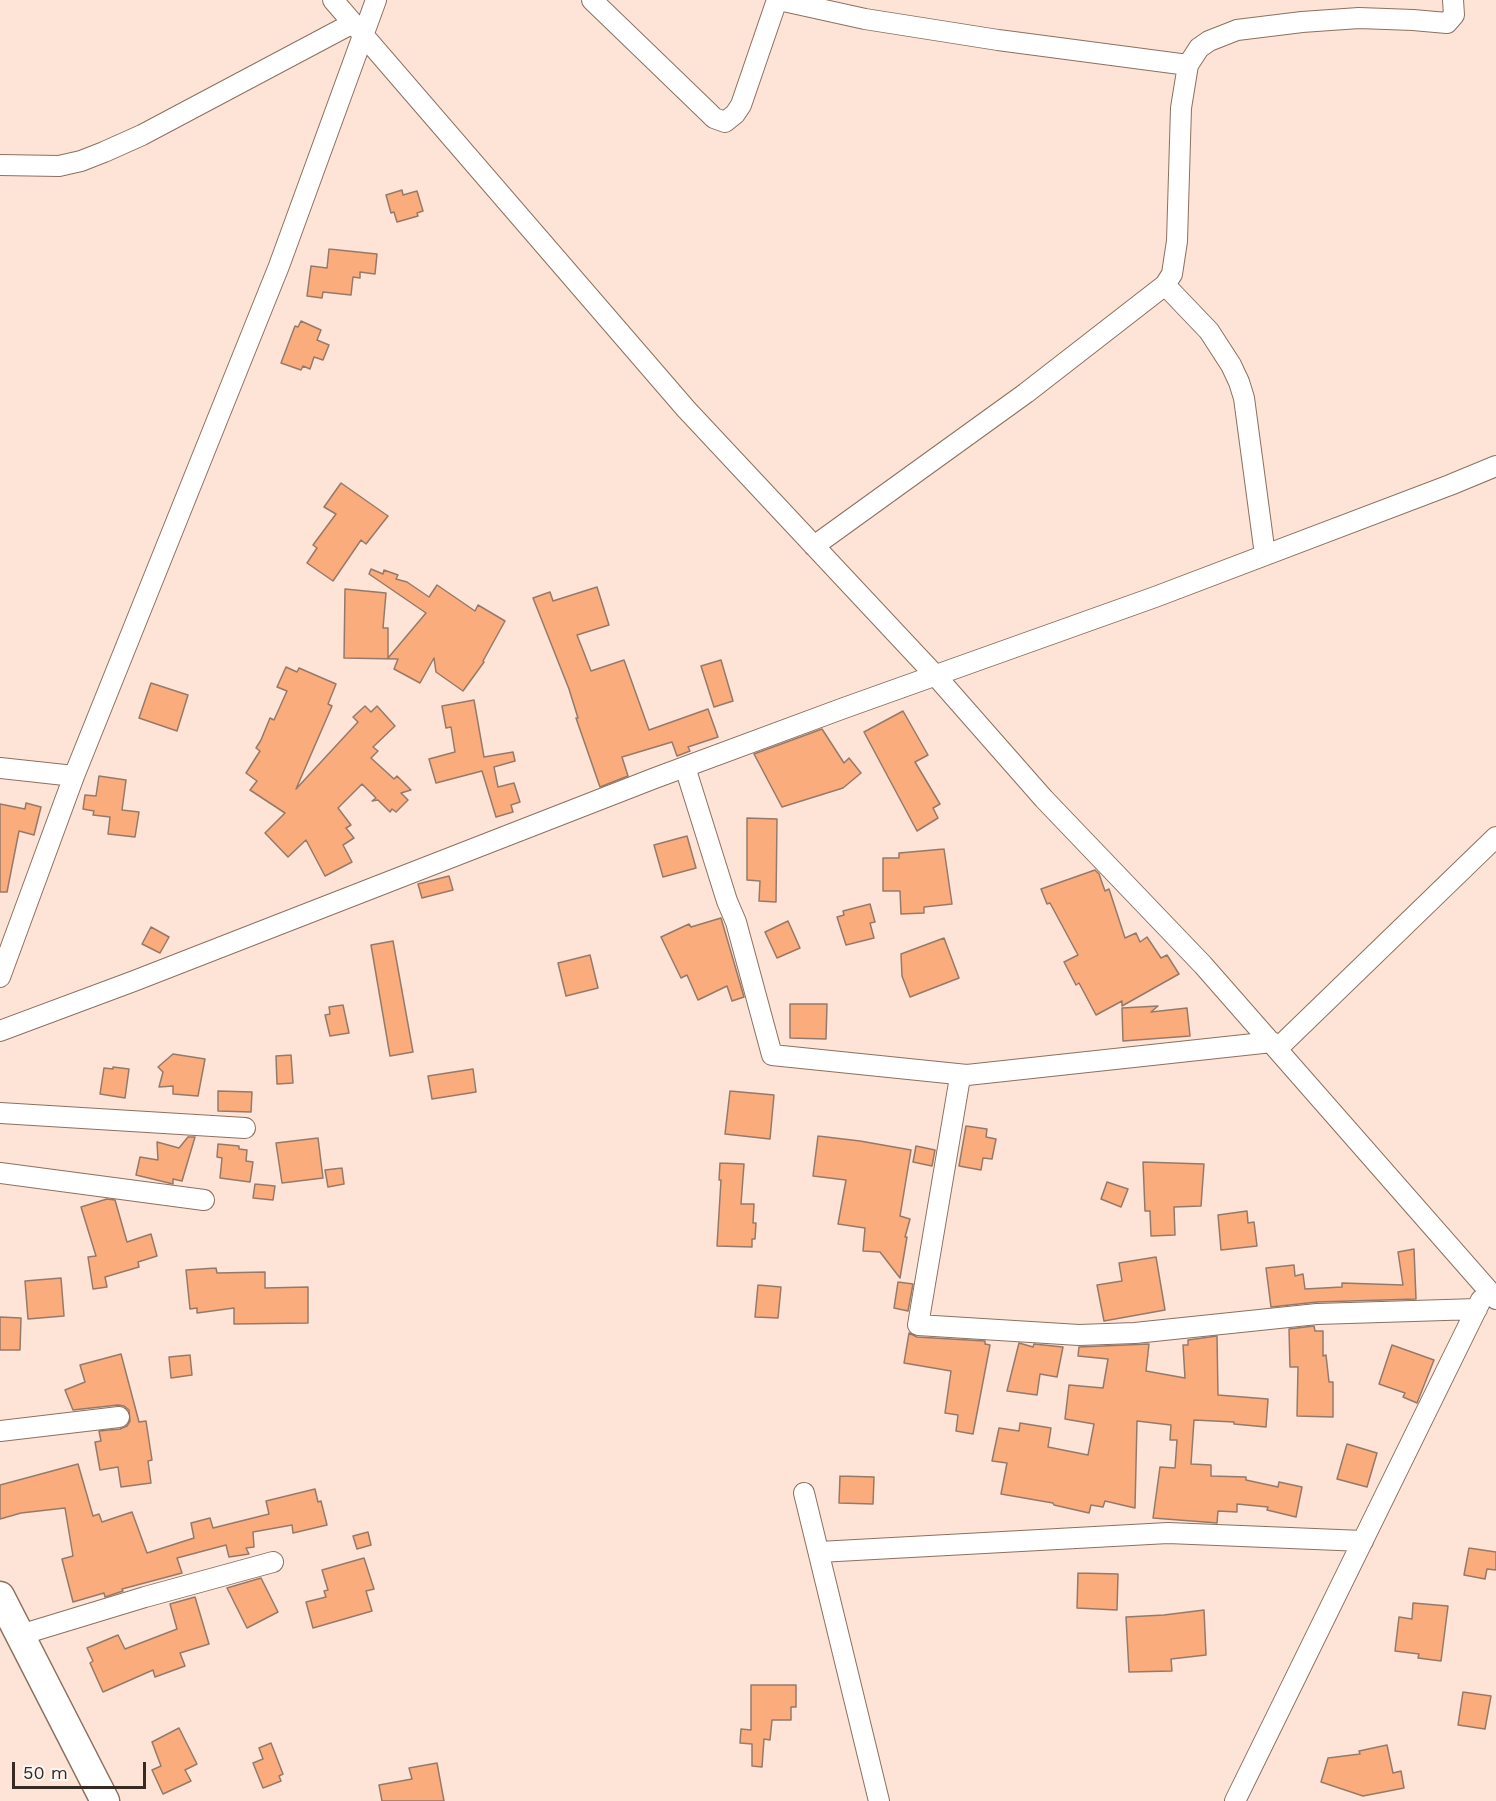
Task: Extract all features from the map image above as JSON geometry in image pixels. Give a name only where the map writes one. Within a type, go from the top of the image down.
[{"type":"street","points":[[333,0],[663,384],[935,675],[1044,799],[1203,965],[1491,1294],[1477,1309],[1235,1801]]},
{"type":"street","points":[[0,978],[74,776],[279,266],[358,28],[376,0]]},
{"type":"street","points":[[592,0],[714,118],[725,122],[741,105],[778,0],[865,19],[998,40],[1188,65]]},
{"type":"street","points":[[813,546],[1026,393],[1165,285],[1172,274],[1177,241],[1181,108],[1188,65],[1199,48],[1209,41],[1237,30],[1302,22],[1359,18],[1447,23],[1454,15],[1454,0]]},
{"type":"street","points":[[0,165],[59,166],[81,161],[142,135],[358,28]]},
{"type":"street","points":[[1165,285],[1209,331],[1232,365],[1239,382],[1244,398],[1265,555]]},
{"type":"street","points":[[0,1031],[685,767],[1265,555],[1496,466]]},
{"type":"street","points":[[685,767],[735,922],[772,1055],[967,1075],[1275,1045],[1496,837]]},
{"type":"street","points":[[0,768],[74,776]]},
{"type":"street","points":[[967,1075],[962,1077],[958,1083],[918,1325],[1079,1335],[1135,1333],[1308,1314],[1477,1309]]},
{"type":"street","points":[[0,1113],[245,1128]]},
{"type":"street","points":[[0,1173],[204,1200]]},
{"type":"street","points":[[0,1431],[119,1417]]},
{"type":"street","points":[[804,1493],[879,1801]]},
{"type":"street","points":[[819,1552],[1168,1533],[1363,1541]]},
{"type":"street","points":[[20,1635],[273,1562]]},
{"type":"street","points":[[0,1596],[105,1801]]},
{"type":"building","points":[[402,190],[403,195],[417,191],[423,211],[417,213],[418,216],[397,222],[394,212],[391,213],[386,195]]},
{"type":"building","points":[[329,249],[377,254],[375,274],[360,272],[360,278],[353,277],[351,295],[323,292],[322,298],[307,296],[311,266],[327,268]]},
{"type":"building","points":[[301,321],[321,330],[317,340],[329,345],[323,360],[314,357],[310,369],[303,366],[301,370],[281,363],[295,326],[298,327]]},
{"type":"building","points":[[341,483],[388,516],[366,544],[361,540],[333,581],[307,563],[317,548],[313,545],[336,514],[324,507]]},
{"type":"building","points":[[371,569],[383,574],[384,570],[398,575],[396,579],[407,582],[429,597],[437,585],[475,611],[478,605],[505,621],[484,662],[463,691],[436,672],[434,658],[420,683],[394,669],[398,659],[344,658],[345,589],[386,593],[383,628],[388,628],[388,658],[426,613],[369,574]]},
{"type":"building","points":[[597,587],[609,625],[577,635],[591,671],[624,660],[649,730],[708,709],[718,737],[688,747],[690,751],[677,756],[672,742],[622,757],[628,776],[600,787],[576,718],[578,718],[569,689],[533,598],[550,592],[553,601]]},
{"type":"building","points":[[721,660],[733,701],[714,707],[701,666]]},
{"type":"building","points":[[286,667],[297,672],[299,668],[336,684],[328,704],[332,706],[296,789],[358,722],[353,717],[365,706],[371,712],[377,706],[395,726],[373,747],[378,751],[371,758],[394,779],[397,776],[411,790],[401,793],[408,800],[396,812],[392,809],[390,812],[378,800],[372,801],[376,798],[362,784],[338,808],[351,825],[346,828],[354,838],[343,845],[352,862],[325,876],[306,840],[288,857],[265,833],[285,813],[250,790],[257,781],[246,773],[260,751],[256,748],[270,718],[274,720],[287,691],[277,687]]},
{"type":"building","points":[[151,683],[188,695],[177,731],[139,718]]},
{"type":"building","points":[[474,700],[484,757],[513,752],[515,761],[494,767],[498,787],[514,783],[520,802],[511,805],[513,812],[496,817],[482,771],[436,783],[429,759],[455,752],[451,727],[446,728],[442,706]]},
{"type":"building","points":[[903,711],[928,755],[915,762],[940,804],[933,808],[938,818],[917,831],[864,732]]},
{"type":"building","points":[[822,729],[844,763],[849,758],[861,773],[843,788],[782,807],[754,754]]},
{"type":"building","points":[[99,776],[126,780],[122,810],[139,812],[135,837],[108,834],[110,817],[93,815],[94,811],[83,809],[85,795],[96,796]]},
{"type":"building","points":[[26,803],[41,807],[34,835],[19,831],[7,892],[0,892],[0,804],[25,809]]},
{"type":"building","points":[[747,818],[777,819],[776,902],[759,901],[760,881],[747,880]]},
{"type":"building","points":[[687,836],[696,868],[663,877],[654,845]]},
{"type":"building","points":[[944,849],[952,904],[924,907],[924,913],[901,914],[900,891],[883,891],[883,858],[899,858],[899,853]]},
{"type":"building","points":[[1095,870],[1099,874],[1105,891],[1109,889],[1125,938],[1136,933],[1140,942],[1147,937],[1161,958],[1167,955],[1179,974],[1122,1006],[1122,1001],[1096,1015],[1079,983],[1076,985],[1064,962],[1078,955],[1050,903],[1047,904],[1041,889]]},
{"type":"building","points":[[449,876],[453,890],[422,898],[418,884]]},
{"type":"building","points":[[870,904],[875,922],[870,923],[874,938],[846,945],[837,917],[844,915],[843,911]]},
{"type":"building","points":[[721,918],[744,997],[732,1001],[727,986],[698,1000],[687,975],[681,978],[661,937],[689,924],[691,927]]},
{"type":"building","points":[[788,921],[800,948],[777,958],[765,932]]},
{"type":"building","points":[[151,927],[169,937],[160,953],[142,944]]},
{"type":"building","points":[[944,938],[959,978],[910,997],[902,976],[901,954]]},
{"type":"building","points":[[393,941],[413,1052],[390,1056],[371,945]]},
{"type":"building","points":[[590,955],[598,988],[566,996],[558,963]]},
{"type":"building","points":[[790,1004],[827,1004],[826,1039],[790,1038]]},
{"type":"building","points":[[343,1005],[349,1033],[330,1036],[325,1015],[330,1014],[329,1007]]},
{"type":"building","points":[[1158,1006],[1151,1012],[1187,1008],[1190,1036],[1123,1041],[1122,1008]]},
{"type":"building","points":[[173,1054],[205,1059],[198,1096],[173,1094],[173,1086],[159,1087],[163,1072],[158,1067]]},
{"type":"building","points":[[291,1055],[293,1083],[277,1084],[276,1056]]},
{"type":"building","points":[[113,1067],[129,1069],[125,1098],[100,1094],[104,1068],[113,1069]]},
{"type":"building","points":[[473,1069],[476,1092],[432,1099],[428,1076]]},
{"type":"building","points":[[218,1091],[252,1092],[251,1112],[218,1111]]},
{"type":"building","points":[[730,1091],[774,1095],[770,1139],[725,1134]]},
{"type":"building","points":[[966,1126],[987,1129],[986,1137],[996,1139],[992,1159],[983,1158],[981,1170],[959,1166]]},
{"type":"building","points":[[818,1136],[911,1150],[900,1216],[910,1219],[905,1237],[907,1237],[900,1278],[880,1252],[863,1251],[865,1228],[838,1224],[846,1180],[813,1176]]},
{"type":"building","points":[[188,1137],[195,1137],[182,1181],[173,1179],[173,1184],[136,1175],[140,1157],[158,1160],[157,1142],[179,1148]]},
{"type":"building","points":[[318,1138],[323,1178],[282,1183],[276,1143]]},
{"type":"building","points":[[218,1144],[239,1146],[239,1149],[247,1150],[246,1161],[253,1162],[250,1182],[220,1178],[222,1158],[217,1157]]},
{"type":"building","points":[[916,1146],[935,1150],[932,1166],[913,1162]]},
{"type":"building","points":[[1143,1162],[1204,1164],[1201,1206],[1174,1207],[1175,1235],[1151,1236],[1150,1211],[1145,1211]]},
{"type":"building","points":[[720,1163],[744,1164],[741,1204],[754,1204],[753,1223],[756,1223],[752,1247],[717,1246]]},
{"type":"building","points":[[342,1168],[344,1184],[328,1187],[325,1170]]},
{"type":"building","points":[[1107,1182],[1128,1189],[1121,1207],[1101,1199]]},
{"type":"building","points":[[255,1184],[275,1186],[273,1200],[253,1198]]},
{"type":"building","points":[[107,1199],[115,1200],[127,1242],[151,1234],[157,1256],[138,1262],[139,1267],[105,1277],[107,1287],[93,1289],[88,1257],[96,1256],[81,1207]]},
{"type":"building","points":[[1247,1211],[1248,1223],[1254,1222],[1257,1246],[1221,1250],[1218,1215]]},
{"type":"building","points":[[1414,1249],[1416,1299],[1317,1302],[1271,1307],[1266,1268],[1294,1265],[1295,1276],[1303,1274],[1305,1289],[1342,1287],[1342,1283],[1403,1285],[1398,1252]]},
{"type":"building","points":[[1156,1257],[1165,1310],[1104,1321],[1097,1285],[1122,1281],[1119,1263]]},
{"type":"building","points":[[216,1268],[217,1273],[265,1272],[265,1288],[308,1287],[308,1323],[234,1324],[234,1308],[197,1313],[197,1308],[190,1309],[186,1270]]},
{"type":"building","points":[[61,1278],[64,1316],[28,1319],[25,1281]]},
{"type":"building","points":[[898,1282],[913,1284],[908,1311],[894,1308]]},
{"type":"building","points":[[758,1285],[781,1287],[778,1318],[755,1317]]},
{"type":"building","points":[[0,1317],[21,1318],[20,1350],[0,1350]]},
{"type":"building","points":[[1314,1326],[1315,1331],[1323,1331],[1323,1356],[1326,1355],[1329,1382],[1333,1382],[1333,1417],[1297,1416],[1298,1367],[1290,1367],[1289,1329]]},
{"type":"building","points":[[909,1333],[917,1337],[985,1341],[985,1344],[990,1345],[973,1434],[956,1431],[958,1415],[945,1413],[951,1371],[904,1363]]},
{"type":"building","points":[[1217,1336],[1218,1395],[1268,1399],[1266,1427],[1234,1424],[1234,1422],[1194,1420],[1191,1464],[1211,1465],[1211,1476],[1246,1477],[1246,1480],[1278,1487],[1279,1482],[1302,1487],[1296,1517],[1267,1510],[1268,1507],[1237,1504],[1237,1512],[1218,1511],[1217,1523],[1153,1518],[1160,1467],[1175,1468],[1177,1440],[1170,1440],[1171,1425],[1137,1421],[1135,1508],[1105,1501],[1103,1507],[1091,1505],[1089,1513],[1053,1503],[1001,1494],[1007,1463],[992,1461],[999,1428],[1019,1431],[1020,1423],[1051,1428],[1048,1447],[1088,1455],[1094,1424],[1065,1419],[1069,1385],[1103,1388],[1108,1359],[1078,1356],[1079,1347],[1149,1344],[1146,1371],[1185,1378],[1183,1345],[1188,1345],[1188,1340]]},
{"type":"building","points":[[1019,1343],[1033,1347],[1034,1344],[1063,1347],[1057,1377],[1040,1374],[1037,1395],[1007,1391]]},
{"type":"building","points":[[1392,1345],[1434,1360],[1417,1403],[1403,1397],[1405,1393],[1379,1384]]},
{"type":"building","points":[[121,1354],[139,1422],[146,1421],[152,1460],[148,1461],[151,1483],[121,1487],[118,1467],[100,1470],[95,1442],[101,1441],[99,1431],[127,1426],[130,1421],[129,1410],[118,1405],[73,1410],[65,1390],[85,1382],[80,1365]]},
{"type":"building","points":[[190,1355],[192,1375],[171,1378],[169,1357]]},
{"type":"building","points":[[1347,1444],[1377,1453],[1367,1487],[1337,1479]]},
{"type":"building","points":[[78,1464],[93,1516],[99,1514],[102,1522],[132,1512],[147,1553],[194,1538],[191,1523],[210,1518],[213,1528],[269,1514],[266,1501],[315,1489],[318,1502],[321,1501],[327,1525],[293,1533],[292,1525],[253,1532],[254,1547],[246,1548],[249,1554],[229,1557],[226,1545],[177,1558],[182,1573],[122,1589],[123,1591],[105,1597],[104,1593],[73,1602],[62,1559],[73,1556],[65,1508],[21,1513],[0,1519],[0,1485]]},
{"type":"building","points":[[840,1476],[874,1477],[873,1504],[839,1503]]},
{"type":"building","points":[[368,1532],[371,1545],[357,1549],[353,1536]]},
{"type":"building","points":[[1469,1548],[1496,1552],[1496,1570],[1487,1569],[1485,1579],[1464,1575]]},
{"type":"building","points":[[364,1558],[374,1589],[366,1591],[372,1611],[313,1628],[306,1602],[326,1597],[324,1591],[328,1590],[322,1570]]},
{"type":"building","points":[[1078,1573],[1118,1574],[1117,1610],[1077,1608]]},
{"type":"building","points":[[261,1578],[278,1612],[247,1628],[227,1588]]},
{"type":"building","points":[[195,1597],[209,1644],[180,1653],[185,1666],[155,1677],[153,1670],[103,1692],[90,1663],[93,1661],[87,1648],[118,1635],[125,1649],[177,1629],[170,1604]]},
{"type":"building","points":[[1413,1603],[1448,1606],[1441,1661],[1418,1658],[1419,1654],[1395,1651],[1399,1617],[1412,1619]]},
{"type":"building","points":[[1204,1610],[1206,1655],[1171,1659],[1172,1671],[1129,1672],[1126,1617]]},
{"type":"building","points":[[751,1685],[796,1685],[796,1707],[791,1707],[791,1720],[772,1720],[770,1740],[764,1739],[762,1767],[752,1766],[752,1744],[740,1743],[741,1729],[751,1730]]},
{"type":"building","points":[[1463,1692],[1491,1696],[1485,1729],[1458,1725]]},
{"type":"building","points":[[179,1728],[197,1764],[185,1770],[191,1781],[163,1794],[152,1770],[161,1766],[152,1742]]},
{"type":"building","points":[[271,1743],[283,1774],[279,1776],[281,1781],[263,1788],[253,1763],[263,1759],[259,1748]]},
{"type":"building","points":[[1387,1745],[1393,1773],[1401,1771],[1404,1788],[1363,1796],[1321,1782],[1328,1758],[1360,1754],[1359,1751]]},
{"type":"building","points":[[437,1763],[444,1801],[382,1801],[379,1785],[412,1779],[409,1768]]}]
